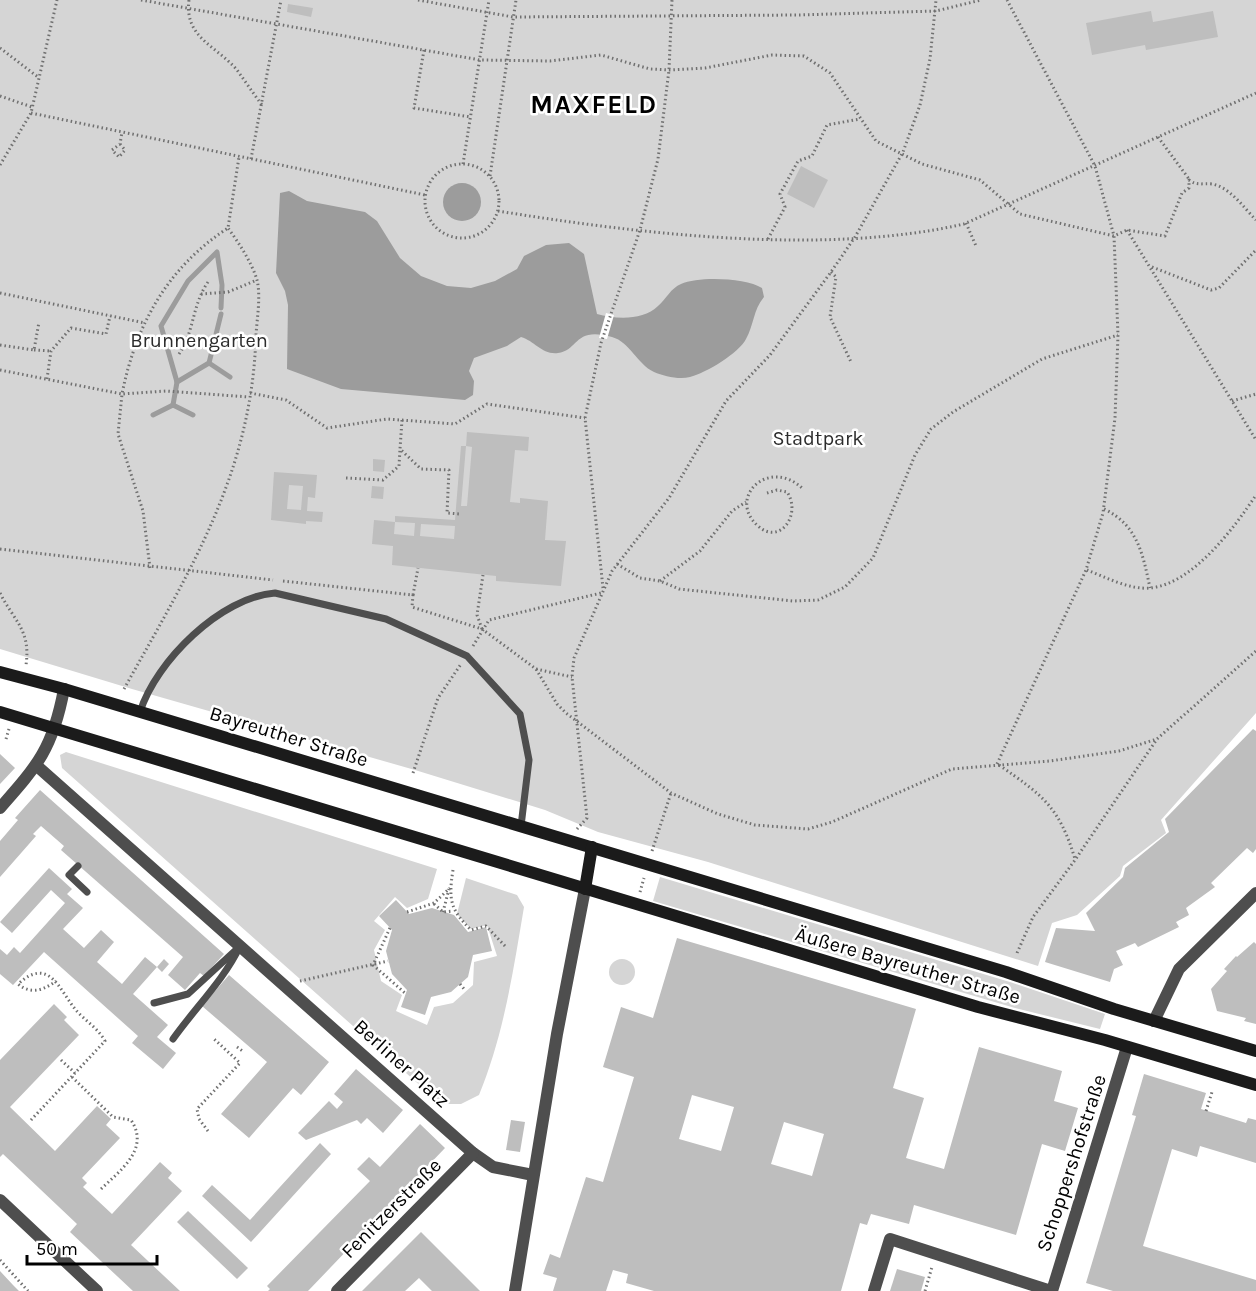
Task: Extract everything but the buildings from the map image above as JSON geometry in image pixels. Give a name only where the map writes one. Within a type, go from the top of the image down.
[{"type":"main road","name":"Bayreuther Straße","points":[[0,672],[64,689],[567,840]]},
{"type":"main road","points":[[0,712],[54,729]]},
{"type":"main road","name":"Äußere Bayreuther Straße","points":[[54,729],[978,1007],[1256,1085]]},
{"type":"main road","name":"Äußere Bayreuther Straße","points":[[567,840],[1013,974],[1154,1021],[1256,1051]]},
{"type":"main road","points":[[585,889],[592,847]]},
{"type":"street","points":[[0,808],[37,766],[54,729],[64,689]]},
{"type":"street","name":"Berliner Platz","points":[[37,766],[473,1153],[493,1167],[533,1175]]},
{"type":"street","points":[[515,1291],[573,940],[585,889]]},
{"type":"street","points":[[1154,1021],[1179,969],[1256,893]]},
{"type":"street","name":"Schoppershofstraße","points":[[1052,1291],[1127,1047]]},
{"type":"street","name":"Fenitzerstraße","points":[[337,1291],[473,1153]]},
{"type":"street","points":[[0,1200],[97,1291]]},
{"type":"street","points":[[874,1291],[890,1239],[1052,1291]]},
{"type":"lane","points":[[140,712],[146,694],[183,645],[241,600],[275,592],[386,619],[467,656],[520,714],[529,760],[521,826]]},
{"type":"lane","points":[[78,866],[69,875],[87,892]]},
{"type":"lane","points":[[154,1003],[188,994],[240,946]]},
{"type":"lane","points":[[173,1039],[199,1003],[230,967],[240,946]]},
{"type":"path","points":[[0,165],[31,113],[57,0]]},
{"type":"path","points":[[141,0],[480,60],[550,61],[601,55],[650,69],[669,70],[705,68],[772,55],[804,56],[830,73],[876,141],[903,152],[922,164],[980,180],[1020,214],[1114,236],[1127,230],[1165,236],[1182,193],[1189,188],[1189,180]]},
{"type":"path","points":[[189,0],[188,8],[195,32],[206,45],[225,58],[237,70],[262,105]]},
{"type":"path","points":[[251,159],[281,0]]},
{"type":"path","points":[[418,0],[513,17],[936,11],[981,0]]},
{"type":"path","points":[[463,164],[489,0]]},
{"type":"path","points":[[490,176],[516,0]]},
{"type":"path","points":[[602,591],[585,418],[601,343],[640,230],[658,159],[669,70],[672,0]]},
{"type":"path","points":[[567,840],[587,818],[575,718],[572,677],[574,658],[602,591],[617,564],[669,498],[726,401],[770,356],[855,237],[903,152],[920,105],[936,0]]},
{"type":"path","points":[[997,764],[1086,570],[1104,509],[1115,418],[1118,335],[1114,236],[1095,166],[1007,0]]},
{"type":"path","points":[[0,48],[38,77]]},
{"type":"path","points":[[424,50],[414,108],[471,117]]},
{"type":"path","points":[[498,211],[640,230],[768,239],[920,234],[966,223],[1256,93]]},
{"type":"path","points":[[0,96],[32,107]]},
{"type":"path","points":[[31,113],[425,195]]},
{"type":"path","points":[[768,239],[785,207],[780,194],[798,161],[812,156],[827,125],[860,119]]},
{"type":"path","points":[[120,144],[125,150],[119,157],[112,150],[120,144],[122,132]]},
{"type":"path","points":[[1158,137],[1189,180],[1196,185],[1212,184],[1227,190],[1256,220]]},
{"type":"path","points":[[124,689],[190,571],[212,527],[233,474],[250,394],[255,351],[257,280],[228,228],[239,157]]},
{"type":"path","points":[[463,164],[478,167],[490,176],[498,193],[498,211],[491,225],[478,235],[462,239],[446,236],[433,226],[426,211],[425,195],[432,178],[446,167],[463,164]]},
{"type":"path","points":[[966,223],[976,246]]},
{"type":"path","points":[[150,568],[143,511],[118,434],[122,394],[129,361],[145,324],[175,273],[199,249],[228,228]]},
{"type":"path","points":[[1127,230],[1256,440]]},
{"type":"path","points":[[1150,267],[1211,290],[1218,288],[1256,250]]},
{"type":"path","points":[[831,272],[836,277],[836,291],[830,317],[851,362]]},
{"type":"path","points":[[200,294],[228,292],[257,280]]},
{"type":"path","points":[[179,354],[185,346],[200,294],[208,282]]},
{"type":"path","points":[[0,292],[145,324]]},
{"type":"path","points":[[47,379],[51,351],[71,328],[106,334],[110,316]]},
{"type":"path","points":[[34,350],[39,322]]},
{"type":"path","points":[[617,564],[640,579],[660,581],[679,589],[709,594],[793,601],[818,600],[844,587],[873,558],[915,454],[931,429],[953,412],[1042,359],[1118,335]]},
{"type":"path","points":[[0,345],[51,351]]},
{"type":"path","points":[[0,370],[122,394],[166,391],[250,394],[286,399],[327,428],[387,419],[455,424],[487,404],[585,418]]},
{"type":"path","points":[[1232,401],[1256,394]]},
{"type":"path","points":[[346,478],[383,480],[399,466],[402,420]]},
{"type":"path","points":[[400,449],[421,469],[449,470],[447,513],[460,514]]},
{"type":"path","points":[[660,581],[711,541],[732,511],[746,502],[752,488],[768,477],[780,476],[793,480],[803,489]]},
{"type":"path","points":[[746,502],[749,514],[758,527],[768,532],[779,532],[788,524],[794,512],[793,500],[787,492],[777,490],[767,493]]},
{"type":"path","points":[[1086,570],[1135,587],[1150,588],[1168,584],[1201,562],[1234,528],[1256,495]]},
{"type":"path","points":[[1104,509],[1113,513],[1133,532],[1142,551],[1150,588]]},
{"type":"path","points":[[0,549],[190,571]]},
{"type":"path","points":[[413,595],[418,568]]},
{"type":"path","points":[[482,629],[477,615],[483,574]]},
{"type":"path","points":[[413,773],[438,698],[489,620],[602,591]]},
{"type":"path","points":[[1017,953],[1033,916],[1076,860],[1157,739],[1256,651]]},
{"type":"path","points":[[536,669],[572,677]]},
{"type":"path","points":[[575,718],[671,793],[718,814],[755,825],[808,829],[832,822],[952,769],[1050,761],[1107,753],[1157,739]]},
{"type":"path","points":[[997,764],[1037,792],[1053,807],[1068,835],[1076,860]]},
{"type":"path","points":[[637,904],[671,793]]},
{"type":"path","points":[[443,912],[453,870]]},
{"type":"path","points":[[407,912],[434,903],[450,888]]},
{"type":"path","points":[[450,888],[453,911],[470,931]]},
{"type":"path","points":[[434,903],[443,912]]},
{"type":"path","points":[[443,912],[453,911]]},
{"type":"path","points":[[466,927],[471,930],[486,926],[506,947]]},
{"type":"path","points":[[373,965],[390,928]]},
{"type":"path","points":[[284,985],[388,961]]},
{"type":"path","points":[[373,965],[405,993]]},
{"type":"path","points":[[31,1120],[105,1041],[76,1010],[56,981],[40,973],[18,984],[25,989],[36,991],[56,981]]},
{"type":"path","points":[[460,984],[464,989]]},
{"type":"path","points":[[208,1131],[198,1119],[197,1109],[240,1063],[213,1038]]},
{"type":"path","points":[[237,1047],[244,1052]]},
{"type":"path","points":[[61,1060],[113,1117],[131,1120],[138,1132],[135,1153],[99,1191]]},
{"type":"path","points":[[1206,1111],[1212,1092]]},
{"type":"path","points":[[0,1260],[28,1291]]},
{"type":"path","points":[[925,1291],[929,1279]]},
{"type":"green space","name":"Stadtpark","points":[[0,0],[1256,0],[1256,713],[1161,820],[1166,833],[1123,866],[1120,876],[1077,915],[1052,923],[1038,966],[708,862],[598,832],[545,810],[415,770],[0,649]]},
{"type":"green space","points":[[66,752],[437,869],[428,899],[407,908],[395,897],[374,921],[385,930],[374,950],[381,981],[402,995],[396,1011],[427,1025],[434,1007],[453,1003],[473,985],[474,962],[497,956],[487,925],[471,929],[457,914],[466,878],[517,895],[524,907],[512,979],[495,1049],[479,1095],[461,1104],[441,1104],[62,768],[60,755]]},
{"type":"green space","points":[[660,877],[1010,982],[1105,1014],[1100,1029],[1015,1008],[653,901]]},
{"type":"green space","points":[[622,959],[631,963],[635,972],[631,981],[622,985],[613,981],[609,972],[613,963]]},
{"type":"shaded area","points":[[462,183],[476,188],[481,202],[476,216],[462,221],[448,216],[443,202],[448,188]]},
{"type":"shaded area","points":[[289,191],[307,201],[365,212],[377,221],[400,258],[421,276],[447,286],[471,288],[495,281],[517,269],[524,256],[546,245],[569,243],[584,254],[597,314],[629,318],[645,314],[658,306],[677,286],[689,281],[722,279],[745,282],[762,288],[764,297],[758,307],[749,334],[737,350],[705,371],[686,378],[676,378],[654,372],[643,364],[624,343],[612,337],[590,334],[565,351],[558,353],[547,352],[521,337],[507,346],[474,358],[469,371],[474,381],[473,395],[465,400],[341,389],[287,369],[288,305],[285,291],[276,273],[280,193]]},
{"type":"pier","points":[[606,313],[614,315],[607,339],[599,338]]},
{"type":"waterway","points":[[173,405],[177,382],[161,326],[188,281],[217,252],[222,285],[221,308]]},
{"type":"waterway","points":[[177,382],[209,363],[221,314]]},
{"type":"waterway","points":[[209,363],[230,377]]},
{"type":"waterway","points":[[173,405],[193,415]]},
{"type":"waterway","points":[[153,415],[173,405]]},
{"type":"district","name":"MAXFELD","points":[[594,104]]},
{"type":"park label","name":"Brunnengarten","points":[[199,340]]}]
